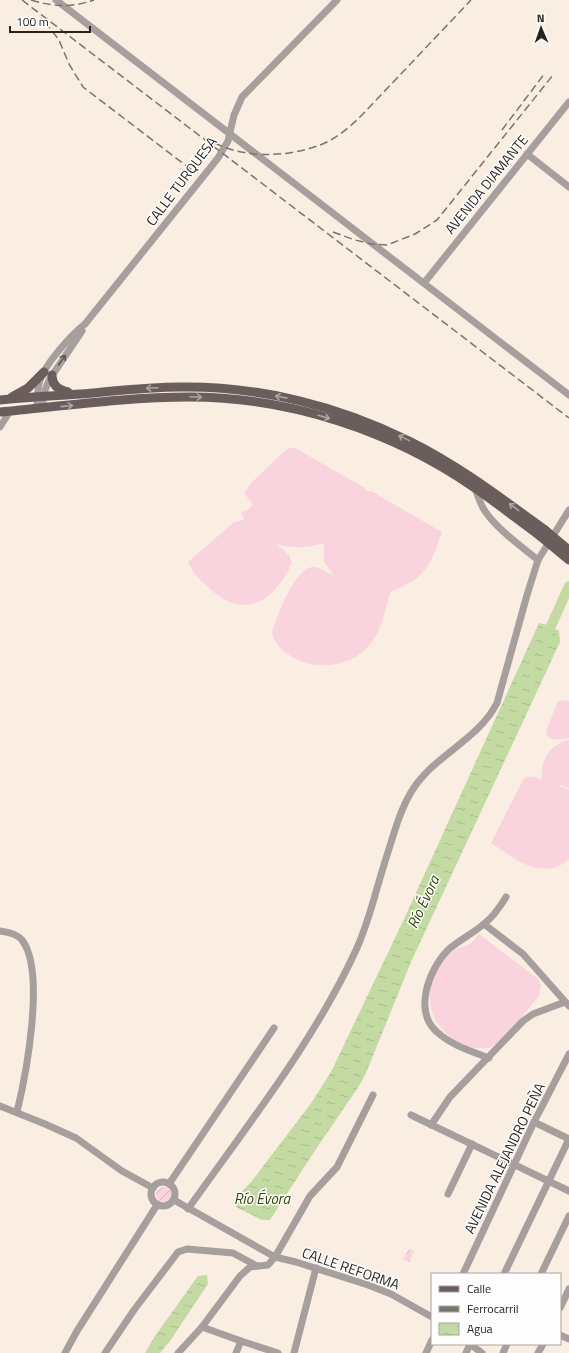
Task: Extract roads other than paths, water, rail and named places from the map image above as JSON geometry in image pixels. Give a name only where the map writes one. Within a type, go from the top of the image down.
[{"type":"main road","points":[[4,399],[28,388],[48,373],[53,384],[60,391],[79,394]]},
{"type":"main road","points":[[4,399],[166,387],[220,388],[266,394],[308,403],[363,420],[394,433],[441,458],[481,483],[543,533],[569,560]]},
{"type":"main road","points":[[0,412],[158,398],[191,397],[236,399],[278,406],[327,418],[372,433],[431,461],[474,487],[569,550]]},
{"type":"street","points":[[56,0],[569,395]]},
{"type":"street","name":"CALLE TURQUESA","points":[[40,408],[40,397],[48,373],[85,324],[218,158],[225,147],[230,134],[236,108],[247,92],[337,0]]},
{"type":"street","name":"AVENIDA DIAMANTE","points":[[424,283],[569,102]]},
{"type":"street","points":[[562,109],[569,115]]},
{"type":"street","points":[[527,154],[569,187]]},
{"type":"street","points":[[0,427],[10,411]]},
{"type":"street","points":[[474,487],[488,516],[513,540],[538,560]]},
{"type":"street","points":[[188,1209],[299,1053],[338,987],[358,947],[365,929],[396,827],[414,785],[432,766],[479,728],[492,712],[499,696],[538,560],[569,510]]},
{"type":"street","points":[[489,1058],[456,1045],[438,1033],[430,1022],[426,1009],[426,1001],[428,983],[437,963],[450,948],[484,924],[496,913],[506,897]]},
{"type":"street","points":[[431,1125],[450,1097],[527,1017],[567,1004],[523,954],[484,924]]},
{"type":"street","points":[[0,931],[15,935],[21,939],[27,948],[32,970],[33,1000],[28,1056],[17,1112]]},
{"type":"street","points":[[169,1184],[274,1028]]},
{"type":"street","name":"AVENIDA ALEJANDRO PEÑA","points":[[463,1273],[534,1122],[569,1054]]},
{"type":"street","points":[[178,1353],[202,1326],[240,1276],[250,1267],[268,1265],[310,1196],[337,1167],[373,1095]]},
{"type":"street","points":[[0,1106],[76,1138],[122,1170],[153,1188]]},
{"type":"street","points":[[411,1115],[569,1191]]},
{"type":"street","points":[[504,1273],[569,1139],[534,1122]]},
{"type":"street","points":[[448,1194],[472,1144]]},
{"type":"street","points":[[161,1182],[169,1184],[175,1190],[176,1194],[174,1200],[170,1205],[157,1205],[151,1197],[153,1188],[161,1182]]},
{"type":"street","name":"CALLE REFORMA","points":[[174,1200],[274,1257],[316,1268],[391,1294],[431,1316]]},
{"type":"street","points":[[65,1353],[77,1331],[157,1205]]},
{"type":"street","points":[[541,1273],[569,1216]]},
{"type":"street","points":[[104,1353],[134,1310],[178,1252],[187,1249],[233,1253],[257,1266]]},
{"type":"street","points":[[294,1353],[316,1268]]},
{"type":"street","points":[[561,1306],[569,1289]]},
{"type":"street","points":[[202,1326],[278,1353]]},
{"type":"street","points":[[236,1353],[241,1341]]},
{"type":"street","points":[[426,1353],[431,1342]]},
{"type":"street","points":[[471,1345],[482,1353]]},
{"type":"water","name":"Río Évora","points":[[539,623],[551,626],[559,631],[560,642],[411,962],[366,1073],[359,1086],[270,1220],[262,1220],[236,1207],[235,1204],[239,1194],[252,1181],[312,1102],[332,1070],[405,917]]},
{"type":"water","points":[[207,1275],[208,1284],[170,1341],[160,1353],[145,1353],[155,1336],[198,1276]]},
{"type":"waterway","name":"Río Évora","points":[[546,637],[569,586]]},
{"type":"railway","points":[[22,0],[569,418]]},
{"type":"railway","points":[[31,0],[62,6],[85,3],[94,0]]},
{"type":"railway","points":[[215,143],[240,152],[253,154],[281,154],[308,149],[332,139],[348,128],[362,115],[471,0]]},
{"type":"railway","points":[[45,22],[59,40],[69,64],[83,87],[193,171]]},
{"type":"railway","points":[[502,130],[545,73]]},
{"type":"railway","points":[[333,232],[355,240],[372,244],[387,245],[415,234],[437,220],[553,75]]}]
